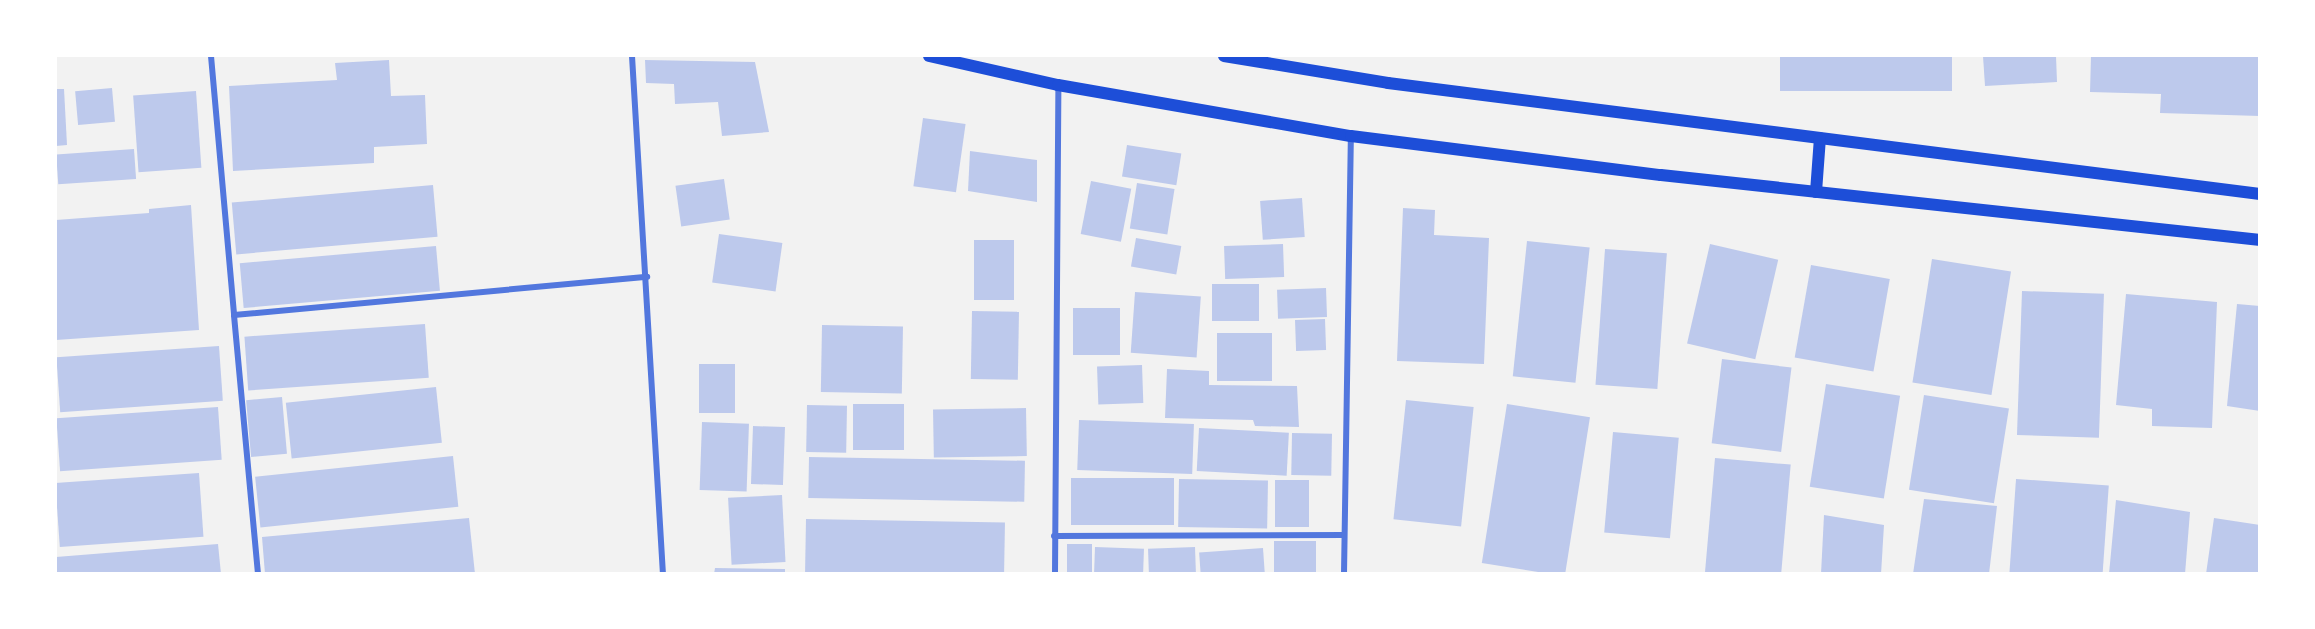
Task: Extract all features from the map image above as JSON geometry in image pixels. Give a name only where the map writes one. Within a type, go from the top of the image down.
[{"type":"main road","points":[[929,56],[1058,85],[1351,136],[1816,192],[2259,240]]},
{"type":"main road","points":[[1224,56],[1379,82],[2259,194]]},
{"type":"main road","points":[[1816,192],[1820,138]]},
{"type":"street","points":[[211,56],[258,573]]},
{"type":"street","points":[[632,56],[663,573]]},
{"type":"street","points":[[1055,573],[1058,85]]},
{"type":"street","points":[[1344,573],[1351,136]]},
{"type":"street","points":[[234,315],[647,277]]},
{"type":"street","points":[[1054,536],[1344,535]]},
{"type":"building","points":[[1780,56],[1952,56],[1952,91],[1780,91]]},
{"type":"building","points":[[1983,56],[2056,56],[2057,82],[1985,86]]},
{"type":"building","points":[[2091,56],[2260,56],[2260,116],[2160,113],[2161,94],[2090,92]]},
{"type":"building","points":[[389,60],[391,96],[425,95],[427,144],[374,147],[374,163],[233,171],[229,86],[337,80],[335,63]]},
{"type":"building","points":[[645,60],[755,62],[769,132],[722,136],[718,102],[675,104],[674,84],[646,83]]},
{"type":"building","points":[[112,88],[115,122],[78,125],[75,91]]},
{"type":"building","points":[[56,89],[64,89],[67,145],[56,146]]},
{"type":"building","points":[[196,91],[201,168],[139,172],[133,95]]},
{"type":"building","points":[[923,118],[966,124],[956,192],[913,186]]},
{"type":"building","points":[[1127,145],[1181,154],[1176,185],[1122,177]]},
{"type":"building","points":[[134,149],[136,179],[58,184],[56,154]]},
{"type":"building","points":[[970,151],[1037,160],[1037,202],[968,191]]},
{"type":"building","points":[[724,179],[730,220],[681,226],[675,186]]},
{"type":"building","points":[[1091,181],[1131,189],[1121,242],[1081,234]]},
{"type":"building","points":[[1137,183],[1175,189],[1167,234],[1130,228]]},
{"type":"building","points":[[433,185],[438,237],[236,254],[232,203]]},
{"type":"building","points":[[1302,198],[1305,237],[1263,240],[1260,201]]},
{"type":"building","points":[[191,205],[199,330],[56,340],[56,220],[149,213],[149,209]]},
{"type":"building","points":[[1403,208],[1435,210],[1434,235],[1489,238],[1484,364],[1397,361]]},
{"type":"building","points":[[719,234],[782,243],[776,291],[712,283]]},
{"type":"building","points":[[1136,238],[1181,246],[1176,275],[1131,267]]},
{"type":"building","points":[[974,240],[1014,240],[1014,300],[974,300]]},
{"type":"building","points":[[1527,241],[1590,248],[1575,383],[1513,376]]},
{"type":"building","points":[[1283,244],[1284,277],[1225,279],[1224,246]]},
{"type":"building","points":[[1710,244],[1778,260],[1755,359],[1687,343]]},
{"type":"building","points":[[436,246],[440,291],[244,308],[240,263]]},
{"type":"building","points":[[1605,249],[1667,253],[1657,389],[1596,385]]},
{"type":"building","points":[[1932,259],[2011,272],[1991,395],[1912,382]]},
{"type":"building","points":[[1811,265],[1890,279],[1873,371],[1795,358]]},
{"type":"building","points":[[1212,284],[1259,284],[1259,321],[1212,321]]},
{"type":"building","points":[[1326,288],[1327,317],[1278,319],[1277,290]]},
{"type":"building","points":[[2022,291],[2104,294],[2099,438],[2017,435]]},
{"type":"building","points":[[1135,292],[1201,297],[1197,357],[1131,353]]},
{"type":"building","points":[[2126,294],[2217,302],[2212,428],[2152,426],[2152,409],[2116,405]]},
{"type":"building","points":[[2237,304],[2260,306],[2260,411],[2227,406]]},
{"type":"building","points":[[1073,308],[1120,308],[1120,355],[1073,355]]},
{"type":"building","points":[[972,311],[1019,312],[1018,380],[971,379]]},
{"type":"building","points":[[1325,319],[1326,350],[1296,351],[1295,320]]},
{"type":"building","points":[[425,324],[429,378],[248,390],[244,337]]},
{"type":"building","points":[[822,325],[903,326],[902,393],[821,392]]},
{"type":"building","points":[[1217,333],[1272,333],[1272,381],[1217,381]]},
{"type":"building","points":[[219,346],[223,401],[60,412],[56,357]]},
{"type":"building","points":[[1722,359],[1791,368],[1781,452],[1712,443]]},
{"type":"building","points":[[699,364],[735,364],[735,413],[699,413]]},
{"type":"building","points":[[1142,365],[1143,403],[1098,405],[1097,367]]},
{"type":"building","points":[[1167,369],[1209,371],[1209,385],[1297,386],[1299,427],[1255,426],[1253,420],[1165,418]]},
{"type":"building","points":[[1826,384],[1900,396],[1884,498],[1810,487]]},
{"type":"building","points":[[436,387],[442,443],[292,458],[286,403]]},
{"type":"building","points":[[1924,395],[2009,408],[1994,503],[1909,490]]},
{"type":"building","points":[[282,397],[287,454],[251,457],[246,400]]},
{"type":"building","points":[[1406,400],[1474,407],[1461,526],[1393,519]]},
{"type":"building","points":[[853,404],[904,404],[904,450],[853,450]]},
{"type":"building","points":[[1507,404],[1590,417],[1565,574],[1551,574],[1482,563]]},
{"type":"building","points":[[807,405],[847,406],[846,453],[806,452]]},
{"type":"building","points":[[218,407],[222,460],[60,471],[56,418]]},
{"type":"building","points":[[1026,408],[1027,456],[934,458],[933,410]]},
{"type":"building","points":[[1079,420],[1194,424],[1192,474],[1077,470]]},
{"type":"building","points":[[702,422],[749,424],[747,492],[700,490]]},
{"type":"building","points":[[753,426],[785,427],[783,485],[751,484]]},
{"type":"building","points":[[1199,428],[1289,433],[1287,476],[1197,471]]},
{"type":"building","points":[[1613,432],[1679,438],[1670,538],[1604,533]]},
{"type":"building","points":[[1292,433],[1332,434],[1331,476],[1291,475]]},
{"type":"building","points":[[453,456],[458,507],[260,528],[255,477]]},
{"type":"building","points":[[809,457],[1025,461],[1024,502],[808,498]]},
{"type":"building","points":[[1715,458],[1791,465],[1781,574],[1705,574]]},
{"type":"building","points":[[199,473],[203,537],[60,547],[56,483]]},
{"type":"building","points":[[1071,478],[1174,478],[1174,525],[1071,525]]},
{"type":"building","points":[[1179,479],[1268,481],[1267,529],[1178,527]]},
{"type":"building","points":[[2016,479],[2109,485],[2103,574],[2009,574]]},
{"type":"building","points":[[1275,480],[1309,480],[1309,527],[1275,527]]},
{"type":"building","points":[[782,495],[786,562],[732,565],[728,498]]},
{"type":"building","points":[[1924,499],[1997,506],[1989,574],[1913,574]]},
{"type":"building","points":[[2116,500],[2190,512],[2185,574],[2109,574]]},
{"type":"building","points":[[1824,515],[1884,525],[1881,574],[1821,574]]},
{"type":"building","points":[[469,518],[475,574],[265,574],[262,537]]},
{"type":"building","points":[[2214,518],[2260,525],[2260,574],[2206,574]]},
{"type":"building","points":[[806,519],[1005,522],[1004,574],[805,573]]},
{"type":"building","points":[[1274,541],[1316,541],[1316,574],[1274,574]]},
{"type":"building","points":[[218,544],[221,574],[56,574],[56,557]]},
{"type":"building","points":[[1067,544],[1092,544],[1092,574],[1067,574]]},
{"type":"building","points":[[1095,547],[1144,549],[1143,574],[1094,574]]},
{"type":"building","points":[[1195,547],[1196,574],[1149,574],[1148,549]]},
{"type":"building","points":[[1263,548],[1265,574],[1201,574],[1199,552]]},
{"type":"building","points":[[715,568],[785,569],[785,574],[714,574]]}]
